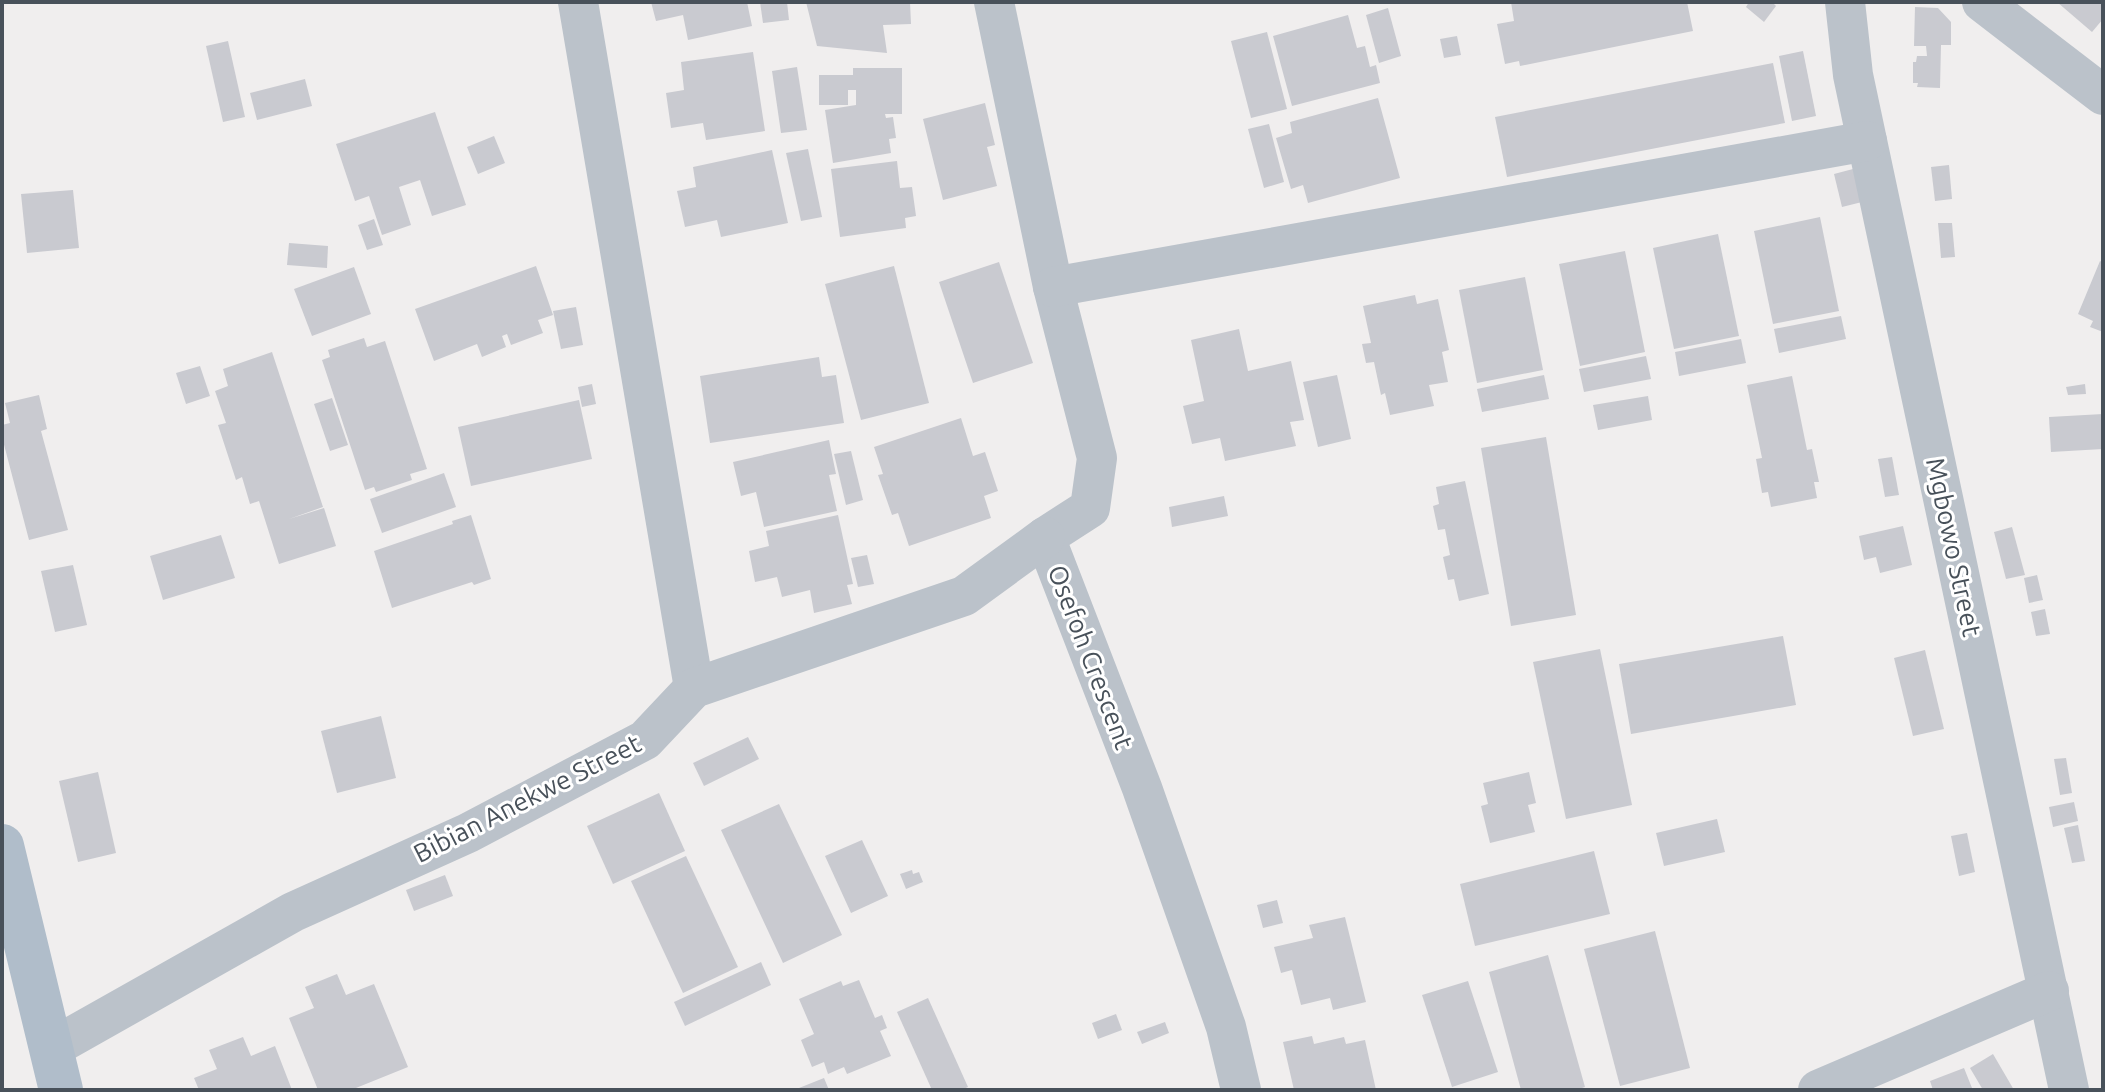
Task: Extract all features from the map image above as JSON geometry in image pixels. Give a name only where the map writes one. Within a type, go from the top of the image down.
[{"type":"main road","points":[[2,846],[56,1070]]},
{"type":"street","points":[[578,2],[694,688]]},
{"type":"street","name":"Osefoh Crescent","points":[[994,2],[1053,287],[1097,458],[1090,508],[1045,537],[1142,788],[1226,1027],[1241,1090]]},
{"type":"street","points":[[1982,2],[2103,95]]},
{"type":"street","name":"Mgbowo Street","points":[[1843,4],[1853,75],[2069,1090]]},
{"type":"street","points":[[1053,287],[1867,141]]},
{"type":"street","name":"Bibian Anekwe Street","points":[[56,1070],[293,912],[468,833],[645,740],[694,688],[964,596],[1045,537]]},
{"type":"street","points":[[1818,1090],[2049,991]]},
{"type":"building","points":[[651,2],[747,2],[752,26],[688,40],[683,15],[656,21]]},
{"type":"building","points":[[760,2],[787,2],[789,20],[763,23]]},
{"type":"building","points":[[806,2],[910,2],[911,24],[883,25],[887,53],[817,46]]},
{"type":"building","points":[[1511,2],[1687,2],[1693,31],[1520,66],[1519,61],[1505,64],[1497,24],[1514,21]]},
{"type":"building","points":[[1749,2],[1772,2],[1776,6],[1764,22],[1746,7]]},
{"type":"building","points":[[2057,2],[2103,2],[2103,19],[2092,32]]},
{"type":"building","points":[[1915,7],[1938,8],[1951,22],[1951,45],[1941,45],[1940,88],[1917,87],[1918,83],[1913,83],[1913,62],[1916,62],[1917,56],[1927,56],[1926,46],[1914,46]]},
{"type":"building","points":[[1388,8],[1401,56],[1379,63],[1366,15]]},
{"type":"building","points":[[1348,15],[1357,48],[1365,46],[1370,67],[1376,65],[1380,83],[1292,106],[1273,36]]},
{"type":"building","points":[[1267,32],[1287,109],[1251,118],[1231,41]]},
{"type":"building","points":[[1457,36],[1461,55],[1444,58],[1440,39]]},
{"type":"building","points":[[228,41],[245,117],[223,122],[206,46]]},
{"type":"building","points":[[1803,51],[1816,116],[1792,121],[1779,56]]},
{"type":"building","points":[[753,52],[765,131],[706,140],[703,123],[671,128],[666,93],[684,90],[681,62]]},
{"type":"building","points":[[1773,63],[1785,123],[1507,177],[1495,117]]},
{"type":"building","points":[[797,67],[807,130],[781,133],[772,71]]},
{"type":"building","points":[[853,68],[902,68],[902,114],[885,114],[886,118],[893,117],[896,138],[889,139],[891,153],[833,163],[825,110],[856,105],[856,90],[848,90],[848,105],[819,105],[819,75],[853,75]]},
{"type":"building","points":[[305,79],[312,106],[257,120],[250,93]]},
{"type":"building","points":[[1378,98],[1400,178],[1308,203],[1303,185],[1291,189],[1276,138],[1292,133],[1290,122]]},
{"type":"building","points":[[985,103],[995,145],[987,147],[997,186],[943,200],[923,119]]},
{"type":"building","points":[[435,112],[466,205],[432,216],[420,180],[399,187],[411,225],[382,235],[369,196],[355,201],[336,144]]},
{"type":"building","points":[[1269,124],[1284,182],[1264,188],[1248,129]]},
{"type":"building","points":[[494,136],[505,163],[478,174],[467,147]]},
{"type":"building","points":[[808,149],[822,217],[801,221],[786,153]]},
{"type":"building","points":[[772,150],[788,223],[721,237],[717,220],[685,227],[677,191],[696,187],[693,167]]},
{"type":"building","points":[[897,161],[900,188],[912,187],[916,216],[905,218],[906,228],[840,237],[831,169]]},
{"type":"building","points":[[1949,165],[1952,199],[1935,201],[1931,167]]},
{"type":"building","points":[[1853,169],[1862,202],[1842,207],[1834,174]]},
{"type":"building","points":[[73,190],[79,248],[27,253],[21,194]]},
{"type":"building","points":[[1820,217],[1839,311],[1773,324],[1754,231]]},
{"type":"building","points":[[374,219],[383,245],[367,250],[358,225]]},
{"type":"building","points":[[1938,223],[1952,223],[1955,257],[1941,258]]},
{"type":"building","points":[[1718,234],[1739,336],[1674,349],[1653,248]]},
{"type":"building","points":[[289,243],[328,246],[327,268],[287,265]]},
{"type":"building","points":[[1625,251],[1645,352],[1580,366],[1559,264]]},
{"type":"building","points":[[2100,261],[2103,263],[2103,332],[2090,327],[2093,321],[2078,314]]},
{"type":"building","points":[[999,262],[1033,363],[973,383],[939,282]]},
{"type":"building","points":[[536,266],[553,315],[538,320],[543,333],[511,345],[507,334],[502,336],[506,347],[482,357],[477,344],[434,361],[415,309]]},
{"type":"building","points":[[894,266],[929,403],[861,420],[825,284]]},
{"type":"building","points":[[354,267],[371,314],[312,336],[294,289]]},
{"type":"building","points":[[1525,277],[1543,370],[1477,383],[1459,290]]},
{"type":"building","points":[[1415,295],[1417,304],[1438,299],[1449,350],[1442,352],[1448,382],[1429,385],[1434,406],[1390,415],[1385,393],[1381,395],[1374,362],[1366,363],[1362,344],[1371,343],[1363,306]]},
{"type":"building","points":[[576,307],[583,345],[561,349],[553,311]]},
{"type":"building","points":[[1841,316],[1846,339],[1779,353],[1774,329]]},
{"type":"building","points":[[1239,329],[1248,371],[1291,361],[1304,420],[1290,422],[1296,446],[1225,461],[1220,438],[1192,444],[1183,406],[1204,401],[1191,340]]},
{"type":"building","points":[[364,338],[367,347],[385,341],[427,469],[410,474],[412,480],[376,492],[374,487],[365,490],[322,360],[330,357],[328,350]]},
{"type":"building","points":[[1741,339],[1746,363],[1679,376],[1675,352]]},
{"type":"building","points":[[272,352],[323,507],[289,519],[324,508],[336,546],[279,564],[259,501],[250,504],[242,477],[236,480],[218,425],[226,423],[215,391],[228,386],[223,369]]},
{"type":"building","points":[[1646,356],[1651,379],[1584,392],[1579,369]]},
{"type":"building","points":[[819,357],[822,377],[836,375],[844,423],[710,443],[700,376]]},
{"type":"building","points":[[200,366],[210,396],[186,404],[176,373]]},
{"type":"building","points":[[1337,375],[1351,439],[1318,447],[1303,382]]},
{"type":"building","points":[[1544,375],[1549,399],[1482,412],[1477,389]]},
{"type":"building","points":[[1792,376],[1807,450],[1812,449],[1819,482],[1814,482],[1817,498],[1771,507],[1768,492],[1762,493],[1756,459],[1762,458],[1747,385]]},
{"type":"building","points":[[592,384],[596,404],[582,407],[578,387]]},
{"type":"building","points":[[2085,384],[2086,394],[2068,395],[2066,387]]},
{"type":"building","points":[[39,395],[47,429],[41,431],[68,530],[29,540],[2,437],[2,425],[10,423],[5,403]]},
{"type":"building","points":[[1648,396],[1652,420],[1598,430],[1593,405]]},
{"type":"building","points":[[332,398],[348,445],[330,451],[314,404]]},
{"type":"building","points":[[579,400],[592,459],[471,486],[458,427]]},
{"type":"building","points":[[2103,414],[2103,449],[2051,452],[2049,417]]},
{"type":"building","points":[[961,418],[973,456],[985,452],[998,491],[984,496],[991,518],[909,546],[898,513],[892,515],[878,475],[883,474],[874,447]]},
{"type":"building","points":[[1546,437],[1576,615],[1511,626],[1481,448]]},
{"type":"building","points":[[829,440],[836,474],[829,475],[837,511],[764,527],[756,492],[741,496],[733,462]]},
{"type":"building","points":[[851,451],[863,500],[846,505],[834,454]]},
{"type":"building","points":[[1892,457],[1899,495],[1885,497],[1878,459]]},
{"type":"building","points":[[444,473],[456,507],[382,533],[370,499]]},
{"type":"building","points":[[1465,481],[1489,594],[1459,601],[1454,579],[1448,580],[1443,557],[1450,555],[1445,529],[1438,530],[1433,506],[1439,504],[1436,487]]},
{"type":"building","points":[[1224,496],[1228,516],[1172,527],[1169,507]]},
{"type":"building","points":[[471,515],[491,579],[474,585],[472,582],[392,608],[374,551]]},
{"type":"building","points":[[838,515],[853,584],[847,585],[852,604],[814,613],[810,590],[782,597],[777,577],[755,582],[749,551],[769,546],[766,531]]},
{"type":"building","points":[[1903,526],[1912,565],[1880,573],[1876,557],[1864,560],[1859,536]]},
{"type":"building","points":[[2012,527],[2025,575],[2006,579],[1994,532]]},
{"type":"building","points":[[221,535],[235,578],[163,600],[150,556]]},
{"type":"building","points":[[867,555],[874,584],[858,587],[851,558]]},
{"type":"building","points":[[73,565],[87,625],[55,632],[41,571]]},
{"type":"building","points":[[2037,575],[2043,600],[2029,603],[2024,578]]},
{"type":"building","points":[[2045,609],[2050,634],[2036,636],[2031,612]]},
{"type":"building","points":[[1783,636],[1796,705],[1631,734],[1619,664]]},
{"type":"building","points":[[1600,649],[1632,805],[1566,819],[1533,662]]},
{"type":"building","points":[[1925,650],[1944,729],[1913,736],[1894,658]]},
{"type":"building","points":[[381,716],[396,778],[337,793],[321,731]]},
{"type":"building","points":[[748,737],[759,759],[704,786],[693,763]]},
{"type":"building","points":[[2066,758],[2072,793],[2060,795],[2054,759]]},
{"type":"building","points":[[98,772],[116,853],[78,862],[59,781]]},
{"type":"building","points":[[1529,772],[1536,803],[1528,805],[1535,832],[1490,843],[1481,806],[1488,804],[1483,783]]},
{"type":"building","points":[[659,793],[685,851],[613,884],[587,826]]},
{"type":"building","points":[[2074,802],[2078,821],[2053,827],[2049,807]]},
{"type":"building","points":[[779,804],[842,935],[783,963],[721,830]]},
{"type":"building","points":[[1717,819],[1725,852],[1664,866],[1656,833]]},
{"type":"building","points":[[2078,825],[2085,861],[2072,863],[2064,828]]},
{"type":"building","points":[[1967,833],[1975,872],[1959,876],[1951,836]]},
{"type":"building","points":[[862,840],[888,896],[851,913],[825,856]]},
{"type":"building","points":[[1594,851],[1610,914],[1475,946],[1460,884]]},
{"type":"building","points":[[686,856],[738,967],[683,993],[631,881]]},
{"type":"building","points":[[912,870],[913,874],[919,872],[923,882],[906,889],[900,874]]},
{"type":"building","points":[[445,875],[453,896],[414,911],[406,890]]},
{"type":"building","points":[[1277,900],[1283,923],[1263,928],[1257,905]]},
{"type":"building","points":[[1345,917],[1366,1002],[1333,1010],[1330,998],[1301,1005],[1292,970],[1281,973],[1274,947],[1313,938],[1309,925]]},
{"type":"building","points":[[1655,931],[1690,1068],[1620,1086],[1584,949]]},
{"type":"building","points":[[1548,955],[1585,1087],[1576,1090],[1521,1090],[1489,972]]},
{"type":"building","points":[[761,962],[771,985],[685,1026],[674,1002]]},
{"type":"building","points":[[337,974],[346,995],[374,984],[408,1067],[351,1090],[318,1090],[289,1018],[314,1008],[305,987]]},
{"type":"building","points":[[859,980],[875,1018],[882,1015],[887,1028],[880,1031],[891,1056],[847,1074],[844,1067],[828,1074],[824,1062],[812,1067],[801,1040],[814,1034],[799,999],[841,981],[843,986]]},
{"type":"building","points":[[1468,981],[1498,1072],[1452,1087],[1422,995]]},
{"type":"building","points":[[928,998],[968,1087],[961,1090],[932,1090],[897,1012]]},
{"type":"building","points":[[1116,1014],[1122,1030],[1098,1039],[1092,1023]]},
{"type":"building","points":[[1165,1022],[1169,1033],[1142,1044],[1137,1032]]},
{"type":"building","points":[[1312,1036],[1314,1044],[1344,1037],[1346,1044],[1365,1040],[1376,1090],[1294,1090],[1283,1042]]},
{"type":"building","points":[[243,1037],[251,1056],[275,1046],[292,1090],[199,1090],[194,1078],[217,1069],[209,1050]]},
{"type":"building","points":[[1993,1054],[2014,1090],[1983,1090],[1970,1068]]},
{"type":"building","points":[[1964,1068],[1972,1088],[1933,1090],[1930,1081]]},
{"type":"building","points":[[824,1078],[829,1090],[794,1090]]}]
